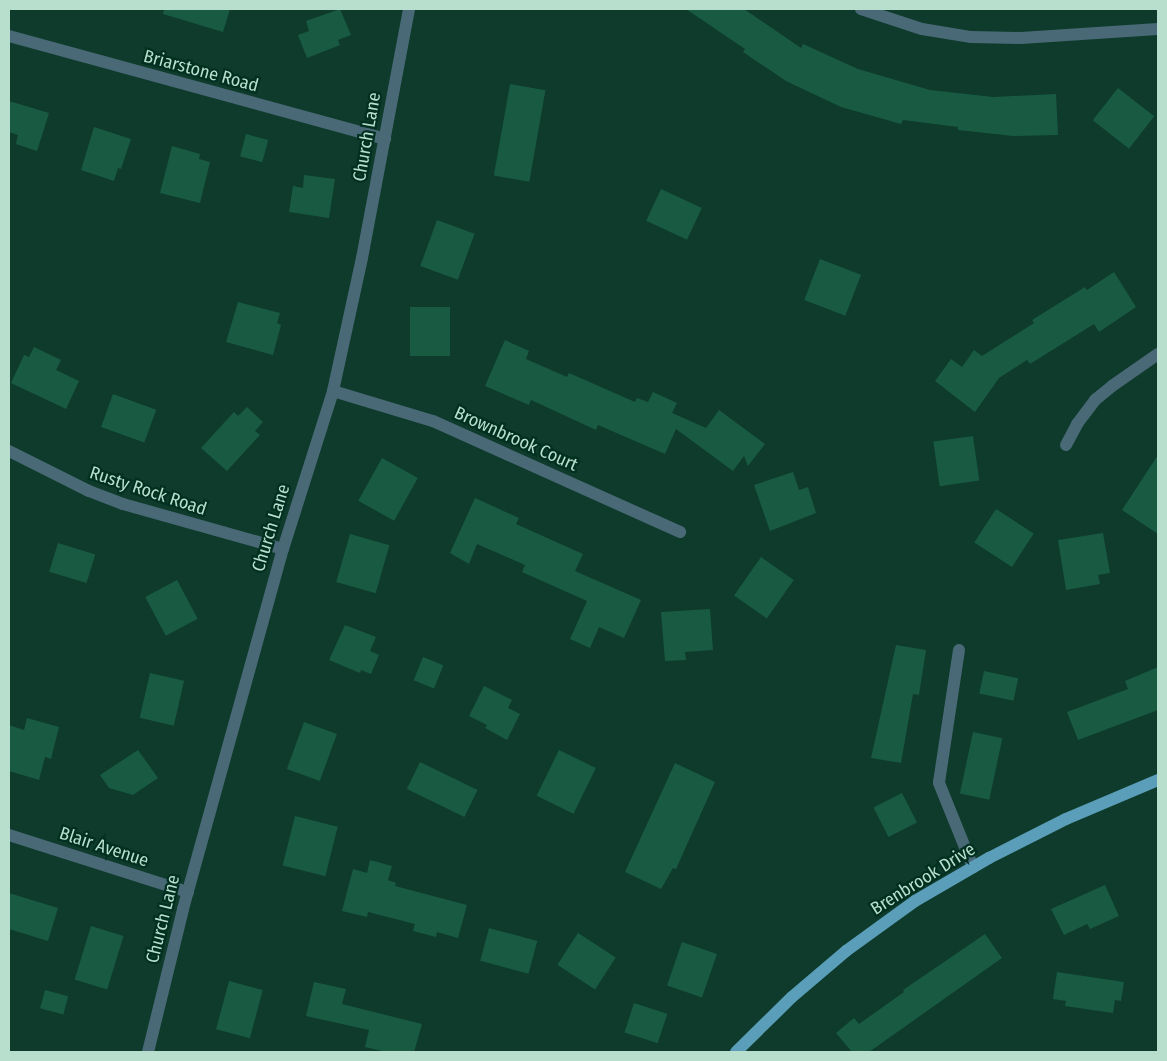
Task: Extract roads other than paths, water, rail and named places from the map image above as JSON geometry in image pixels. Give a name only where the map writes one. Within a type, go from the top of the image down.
[{"type":"main road","name":"Brenbrook Drive","points":[[736,1052],[792,997],[846,951],[916,901],[973,867],[1066,819],[1158,780]]},
{"type":"street","name":"Church Lane","points":[[148,1052],[188,892],[283,549],[333,391],[385,138],[409,9]]},
{"type":"street","points":[[861,9],[922,28],[971,37],[1021,38],[1158,29]]},
{"type":"street","name":"Briarstone Road","points":[[9,36],[385,138]]},
{"type":"street","points":[[1066,445],[1077,424],[1095,400],[1158,354]]},
{"type":"street","name":"Brownbrook Court","points":[[333,391],[433,421],[680,532]]},
{"type":"street","name":"Rusty Rock Road","points":[[9,451],[89,491],[123,504],[283,549]]},
{"type":"street","points":[[959,650],[939,783],[973,867]]},
{"type":"street","name":"Blair Avenue","points":[[9,835],[188,892]]}]
